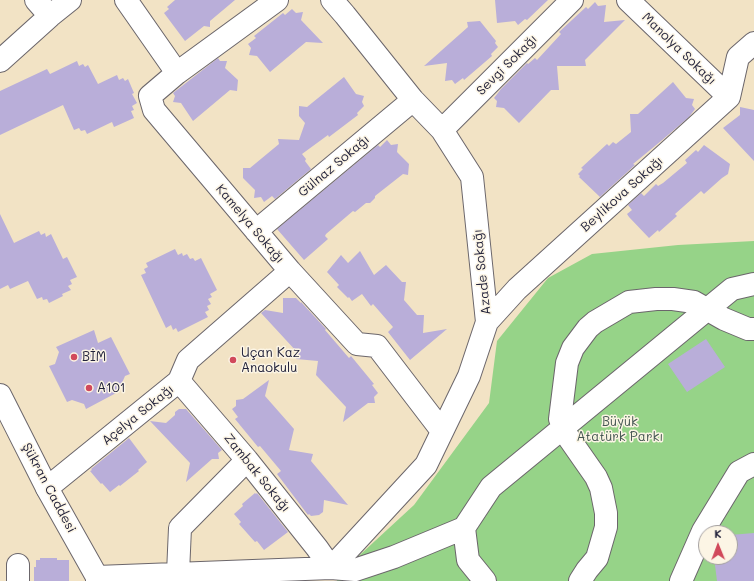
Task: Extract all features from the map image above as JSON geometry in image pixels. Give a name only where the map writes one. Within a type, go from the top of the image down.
[{"type":"street","points":[[0,60],[43,8],[70,0]]},
{"type":"street","points":[[126,0],[177,73],[277,0]]},
{"type":"street","name":"Sevgi Sokağı","points":[[442,130],[572,0]]},
{"type":"street","name":"Manolya Sokağı","points":[[628,0],[729,97]]},
{"type":"street","name":"Azade Sokağı","points":[[331,575],[426,465],[469,376],[487,322],[472,177],[442,130],[413,100],[342,5]]},
{"type":"street","points":[[729,97],[746,50]]},
{"type":"street","name":"Kamelya Sokağı","points":[[177,73],[150,96],[154,110],[290,271],[357,344],[377,346],[442,431]]},
{"type":"street","name":"Beylikova Sokağı","points":[[487,322],[517,289],[729,97]]},
{"type":"street","name":"Gülnaz Sokağı","points":[[256,231],[413,100]]},
{"type":"street","name":"Açelya Sokağı","points":[[47,488],[179,381],[188,360],[290,271]]},
{"type":"street","points":[[97,579],[178,573],[331,575],[355,570],[394,557],[464,528],[491,487],[732,289],[754,284]]},
{"type":"street","points":[[580,581],[597,558],[606,527],[606,513],[601,488],[596,477],[563,428],[560,419],[567,364],[573,348],[588,328],[595,322],[629,302],[673,299],[694,302],[724,319],[748,329],[754,329]]},
{"type":"street","name":"Zambak Sokağı","points":[[179,381],[247,460],[317,548],[331,575]]},
{"type":"street","name":"Şükran Caddesi","points":[[0,395],[47,488],[97,579]]},
{"type":"street","points":[[178,573],[180,528],[247,460]]},
{"type":"street","points":[[681,581],[703,531],[739,472],[750,471]]},
{"type":"street","points":[[464,528],[468,560],[485,581]]},
{"type":"green space","name":"Büyük Atatürk Parkı","points":[[754,241],[754,581],[337,581],[337,576],[414,505],[489,403],[497,341],[548,278],[592,254],[678,245]]},
{"type":"building","points":[[175,0],[235,0],[210,21],[210,27],[204,26],[185,41],[164,13],[169,9],[167,7]]},
{"type":"building","points":[[495,0],[548,0],[527,20],[525,19],[518,25],[515,21],[497,23]]},
{"type":"building","points":[[595,2],[598,6],[606,5],[604,22],[625,20],[585,60],[586,66],[557,66],[559,90],[551,90],[519,123],[504,108],[496,107],[497,101],[494,98],[501,89],[527,63],[528,64],[535,58],[537,60],[561,34],[559,32],[586,7],[588,9]]},
{"type":"building","points":[[292,9],[296,13],[303,12],[301,20],[323,43],[306,42],[270,72],[257,56],[249,55],[251,48],[248,44],[256,38],[254,36],[283,13],[285,15]]},
{"type":"building","points":[[480,21],[496,41],[495,43],[498,47],[491,54],[492,56],[464,80],[463,78],[455,84],[452,80],[445,81],[447,63],[424,66],[468,27],[467,22]]},
{"type":"building","points":[[218,58],[220,61],[227,61],[225,68],[238,80],[237,91],[230,90],[193,121],[181,103],[173,102],[175,96],[173,93]]},
{"type":"building","points":[[77,61],[79,66],[83,64],[85,67],[88,65],[98,84],[117,75],[119,80],[123,78],[125,81],[128,79],[134,93],[132,94],[137,103],[132,106],[134,110],[131,111],[134,118],[114,127],[112,122],[87,134],[85,130],[81,131],[79,128],[74,130],[63,105],[0,135],[0,91],[47,69],[50,74]]},
{"type":"building","points":[[344,77],[356,94],[364,96],[362,102],[364,106],[357,113],[358,115],[329,137],[328,135],[302,154],[311,169],[275,199],[272,196],[264,202],[261,197],[254,198],[255,190],[243,178],[243,168],[250,168],[279,144],[278,139],[299,140],[305,123],[299,116],[299,106],[307,107]]},
{"type":"building","points":[[673,82],[686,98],[694,99],[692,105],[695,109],[689,117],[633,164],[635,165],[600,197],[579,177],[580,176],[578,174],[583,169],[581,168],[607,144],[609,146],[613,142],[616,144],[631,132],[630,114],[638,114]]},
{"type":"building","points":[[740,107],[754,110],[754,161],[723,128],[740,115]]},
{"type":"building","points":[[387,140],[391,145],[398,144],[397,152],[409,164],[408,175],[403,174],[375,196],[370,203],[366,203],[355,212],[353,211],[326,234],[325,236],[328,239],[304,260],[277,229],[378,145],[380,147]]},
{"type":"building","points":[[704,145],[730,164],[728,174],[704,194],[701,191],[675,214],[677,216],[659,232],[658,230],[649,238],[627,214],[632,210],[628,205],[641,193],[644,196],[656,184],[658,186],[663,183],[687,163],[685,160],[696,150],[698,152]]},
{"type":"building","points":[[0,214],[14,243],[39,231],[41,235],[45,233],[46,237],[51,234],[63,259],[67,257],[77,277],[70,280],[72,284],[68,286],[71,290],[49,303],[47,299],[43,300],[42,297],[37,299],[28,281],[10,289],[8,285],[0,289]]},
{"type":"building","points":[[175,249],[178,255],[182,253],[183,256],[187,254],[190,259],[193,258],[195,261],[201,258],[217,290],[210,294],[212,297],[208,299],[211,304],[207,306],[209,310],[205,312],[208,317],[178,332],[176,328],[173,330],[171,325],[166,328],[141,275],[146,273],[144,269],[148,267],[146,263]]},
{"type":"building","points":[[360,251],[374,275],[386,265],[402,282],[406,282],[404,300],[417,315],[424,315],[423,333],[447,329],[410,360],[388,332],[393,327],[373,304],[371,306],[362,294],[352,301],[337,287],[339,285],[327,272],[341,255],[348,263]]},
{"type":"building","points":[[283,298],[296,298],[301,302],[326,329],[325,330],[349,358],[351,356],[374,384],[372,385],[378,393],[374,397],[375,403],[368,403],[343,422],[346,407],[316,375],[318,361],[296,359],[297,352],[261,313],[265,310],[283,313]]},
{"type":"building","points":[[94,330],[98,343],[111,337],[130,374],[125,376],[118,392],[86,409],[84,404],[72,400],[67,402],[49,366],[55,364],[59,352],[56,347]]},
{"type":"building","points":[[706,339],[725,367],[687,392],[668,364]]},
{"type":"building","points":[[269,380],[265,396],[294,429],[289,450],[313,454],[311,461],[348,505],[324,500],[323,512],[319,515],[308,515],[277,474],[281,471],[260,446],[258,447],[235,419],[238,417],[232,409],[236,406],[236,400],[243,399]]},
{"type":"building","points":[[179,409],[186,409],[222,450],[218,453],[219,459],[212,459],[186,482],[190,463],[150,421],[166,423]]},
{"type":"building","points":[[129,438],[147,462],[138,470],[139,471],[110,492],[90,471]]},
{"type":"building","points":[[257,493],[288,532],[264,550],[239,524],[241,522],[234,514],[243,506],[242,504]]},
{"type":"building","points":[[754,533],[754,581],[717,581],[715,565],[738,565],[738,534]]},
{"type":"building","points":[[40,558],[69,560],[69,581],[34,581],[34,567],[36,567],[36,560],[40,560]]},
{"type":"place","name":"BİM","points":[[74,357]]},
{"type":"place","name":"Uçan Kaz Anaokulu","points":[[233,360]]},
{"type":"place","name":"A101","points":[[89,388]]}]
